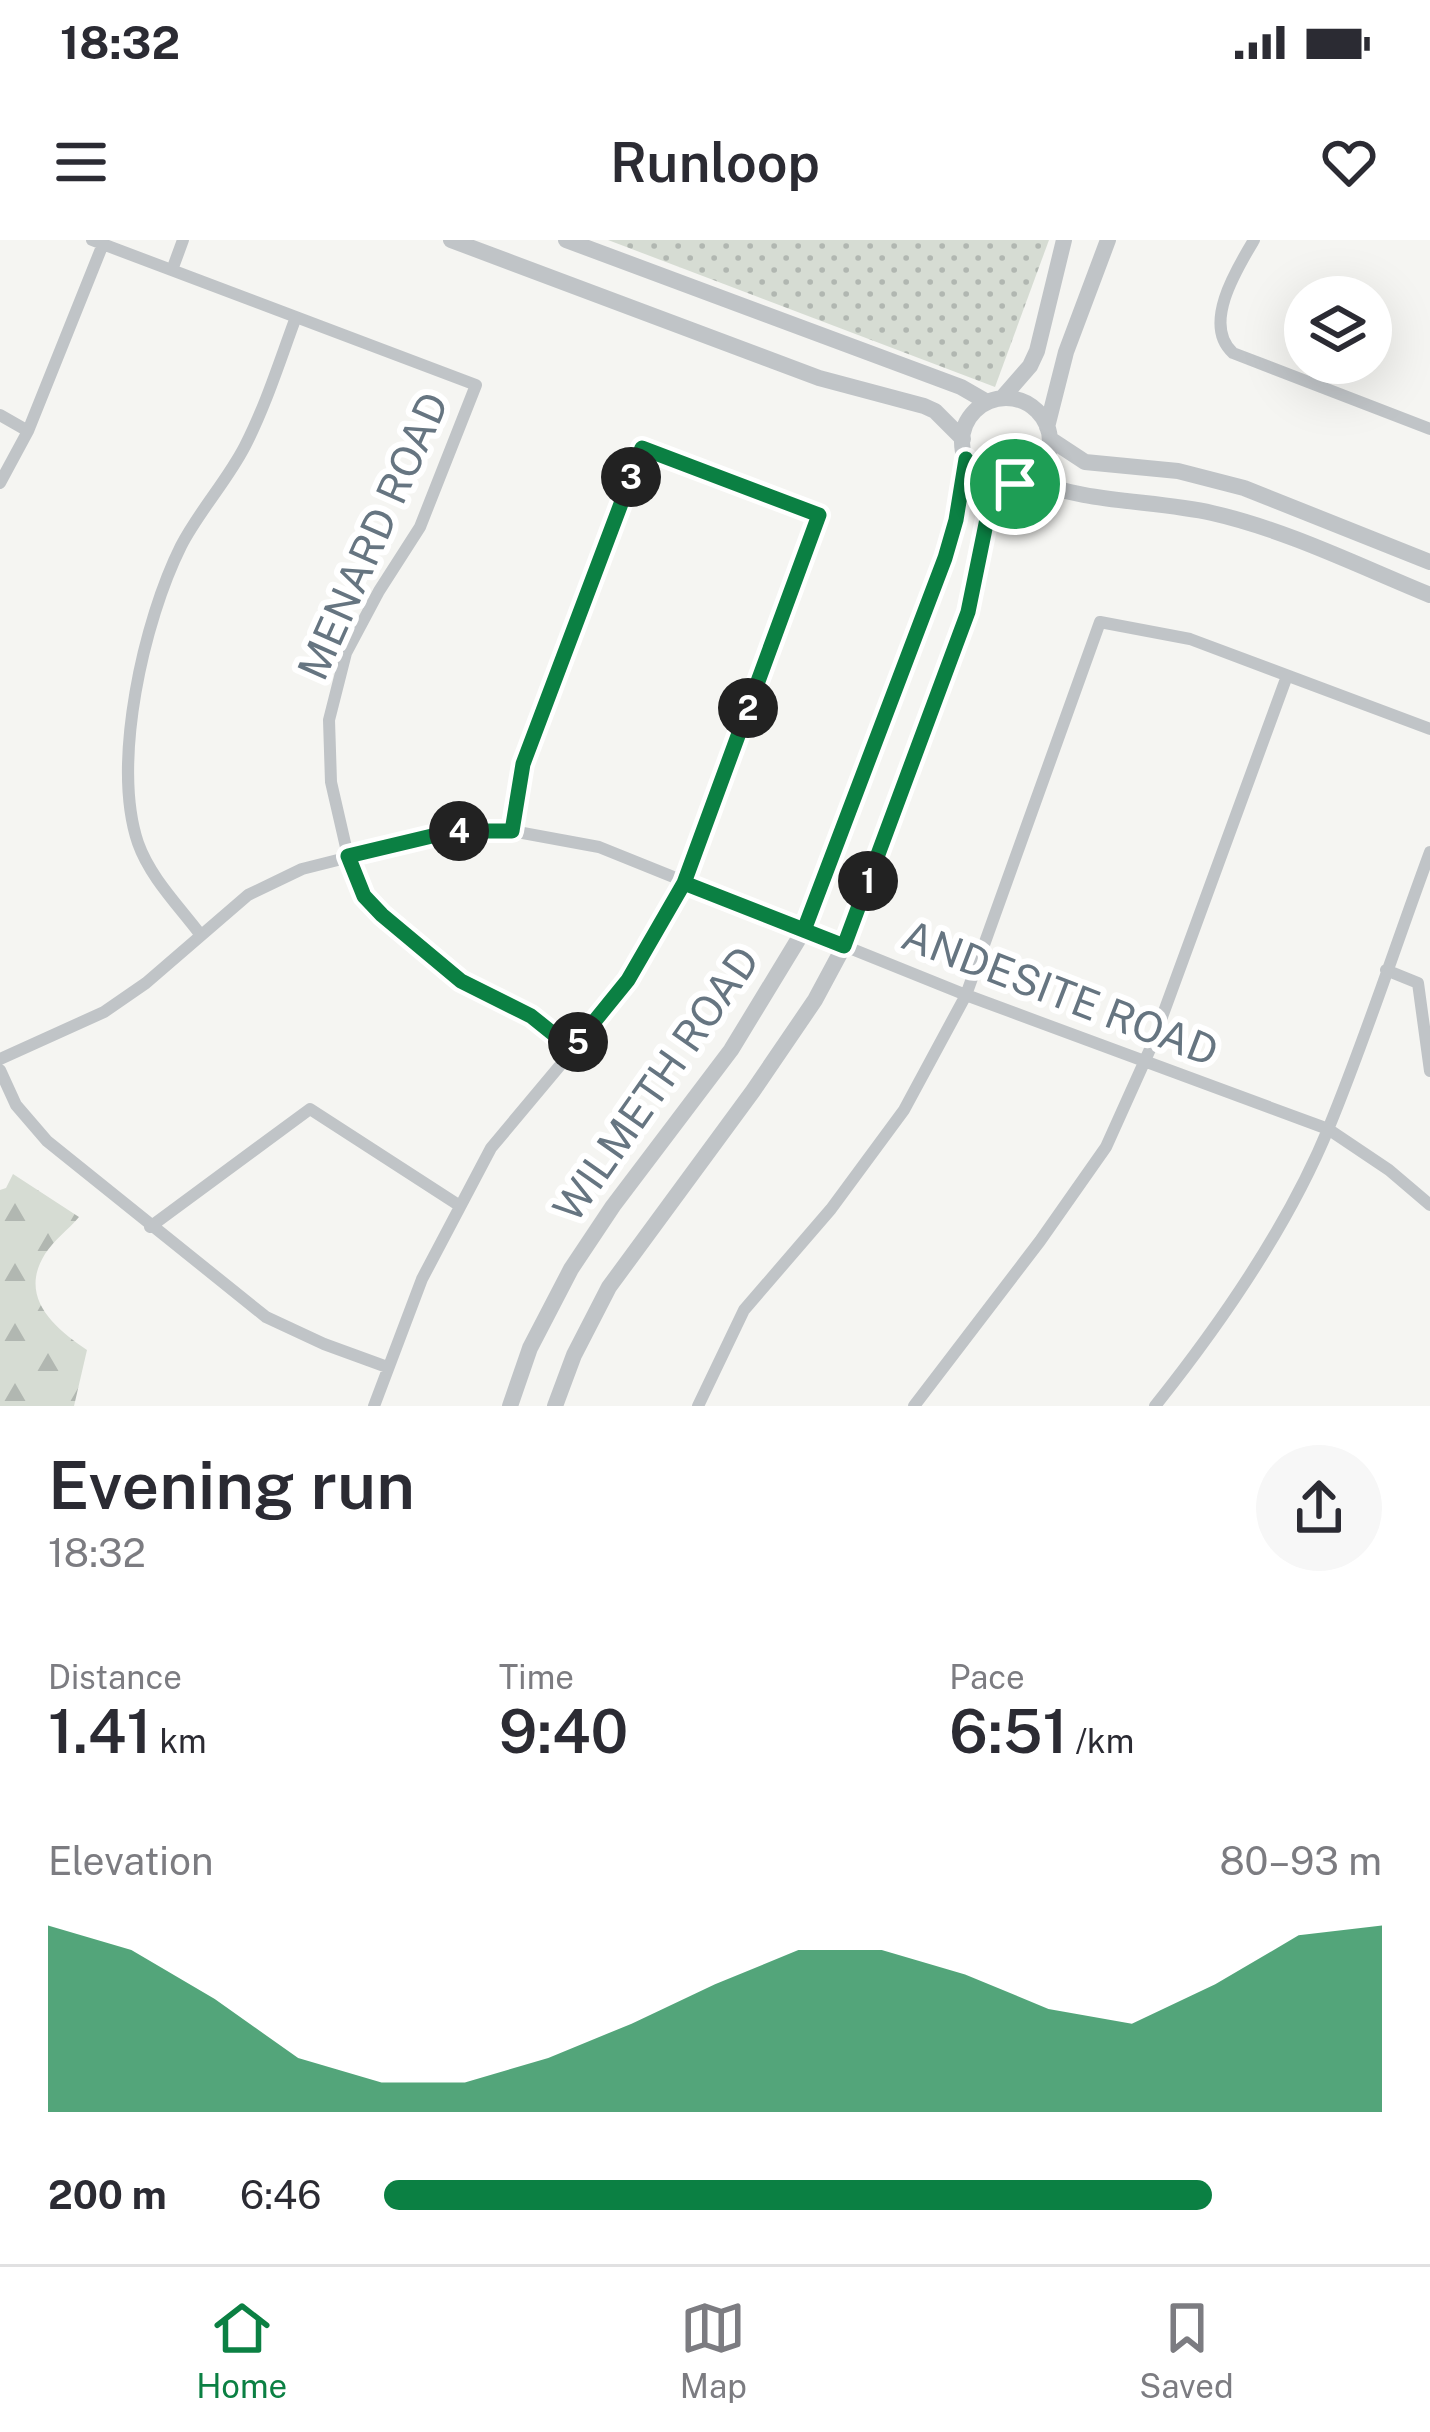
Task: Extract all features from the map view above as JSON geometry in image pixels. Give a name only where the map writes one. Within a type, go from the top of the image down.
[{"type":"street","points":[[172,270],[183,240]]},
{"type":"street","points":[[451,240],[819,378],[930,408],[963,439]]},
{"type":"street","points":[[566,240],[994,400],[1030,405],[1048,433],[1085,462],[1178,471],[1244,488],[1430,562]]},
{"type":"street","points":[[1064,240],[1030,366],[970,417],[963,439],[966,459],[981,478],[1169,504],[1252,523],[1430,595]]},
{"type":"street","points":[[1023,482],[1045,461],[1066,352],[1108,240]]},
{"type":"street","points":[[1254,240],[1220,318],[1220,340],[1233,352],[1430,429]]},
{"type":"street","points":[[0,483],[28,431],[97,242],[296,317],[247,443],[179,550],[137,687],[129,790],[138,843],[151,871],[200,934]]},
{"type":"street","name":"MENARD ROAD","points":[[296,317],[476,385],[420,527],[357,630],[340,673],[329,720],[331,782],[348,856],[364,896],[461,981],[531,1016],[572,1049]]},
{"type":"street","points":[[0,416],[28,431]]},
{"type":"street","points":[[374,1406],[422,1279],[491,1148],[628,980],[684,883],[819,515],[642,448],[523,764],[512,831]]},
{"type":"street","name":"WILMETH ROAD","points":[[510,1406],[530,1348],[571,1269],[731,1051],[804,930],[945,558],[966,459]]},
{"type":"street","name":"WILMETH ROAD","points":[[554,1406],[609,1287],[765,1073],[815,1000],[844,946],[968,612],[988,514],[1023,482]]},
{"type":"street","points":[[698,1406],[744,1310],[831,1209],[904,1110],[966,995],[1100,622],[1190,640],[1430,729]]},
{"type":"street","points":[[914,1406],[1106,1147],[1145,1060],[1287,676]]},
{"type":"street","name":"ANDESITE ROAD","points":[[0,1059],[104,1012],[248,895],[302,869],[453,831],[512,831],[599,847],[966,995],[1328,1130],[1389,1169],[1430,1205]]},
{"type":"street","points":[[1155,1406],[1194,1358],[1283,1218],[1328,1130],[1430,853]]},
{"type":"street","points":[[1386,970],[1418,983],[1430,1071]]},
{"type":"street","points":[[0,1070],[16,1105],[47,1141],[149,1227],[266,1316],[387,1367]]},
{"type":"street","points":[[149,1227],[310,1109],[460,1206]]},
{"type":"green space","points":[[608,240],[1049,240],[995,387]]},
{"type":"green space","points":[[13,1174],[79,1217],[45,1254],[36,1284],[52,1321],[87,1350],[74,1406],[0,1406],[0,1190]]},
{"type":"route","points":[[1015,484],[981,478],[966,459],[945,558],[804,930],[684,883],[628,980],[572,1049],[531,1016],[461,981],[364,896],[348,856],[453,831],[512,831],[523,764],[642,448],[819,515],[684,883],[844,946],[968,612],[988,514],[1015,484]]}]
